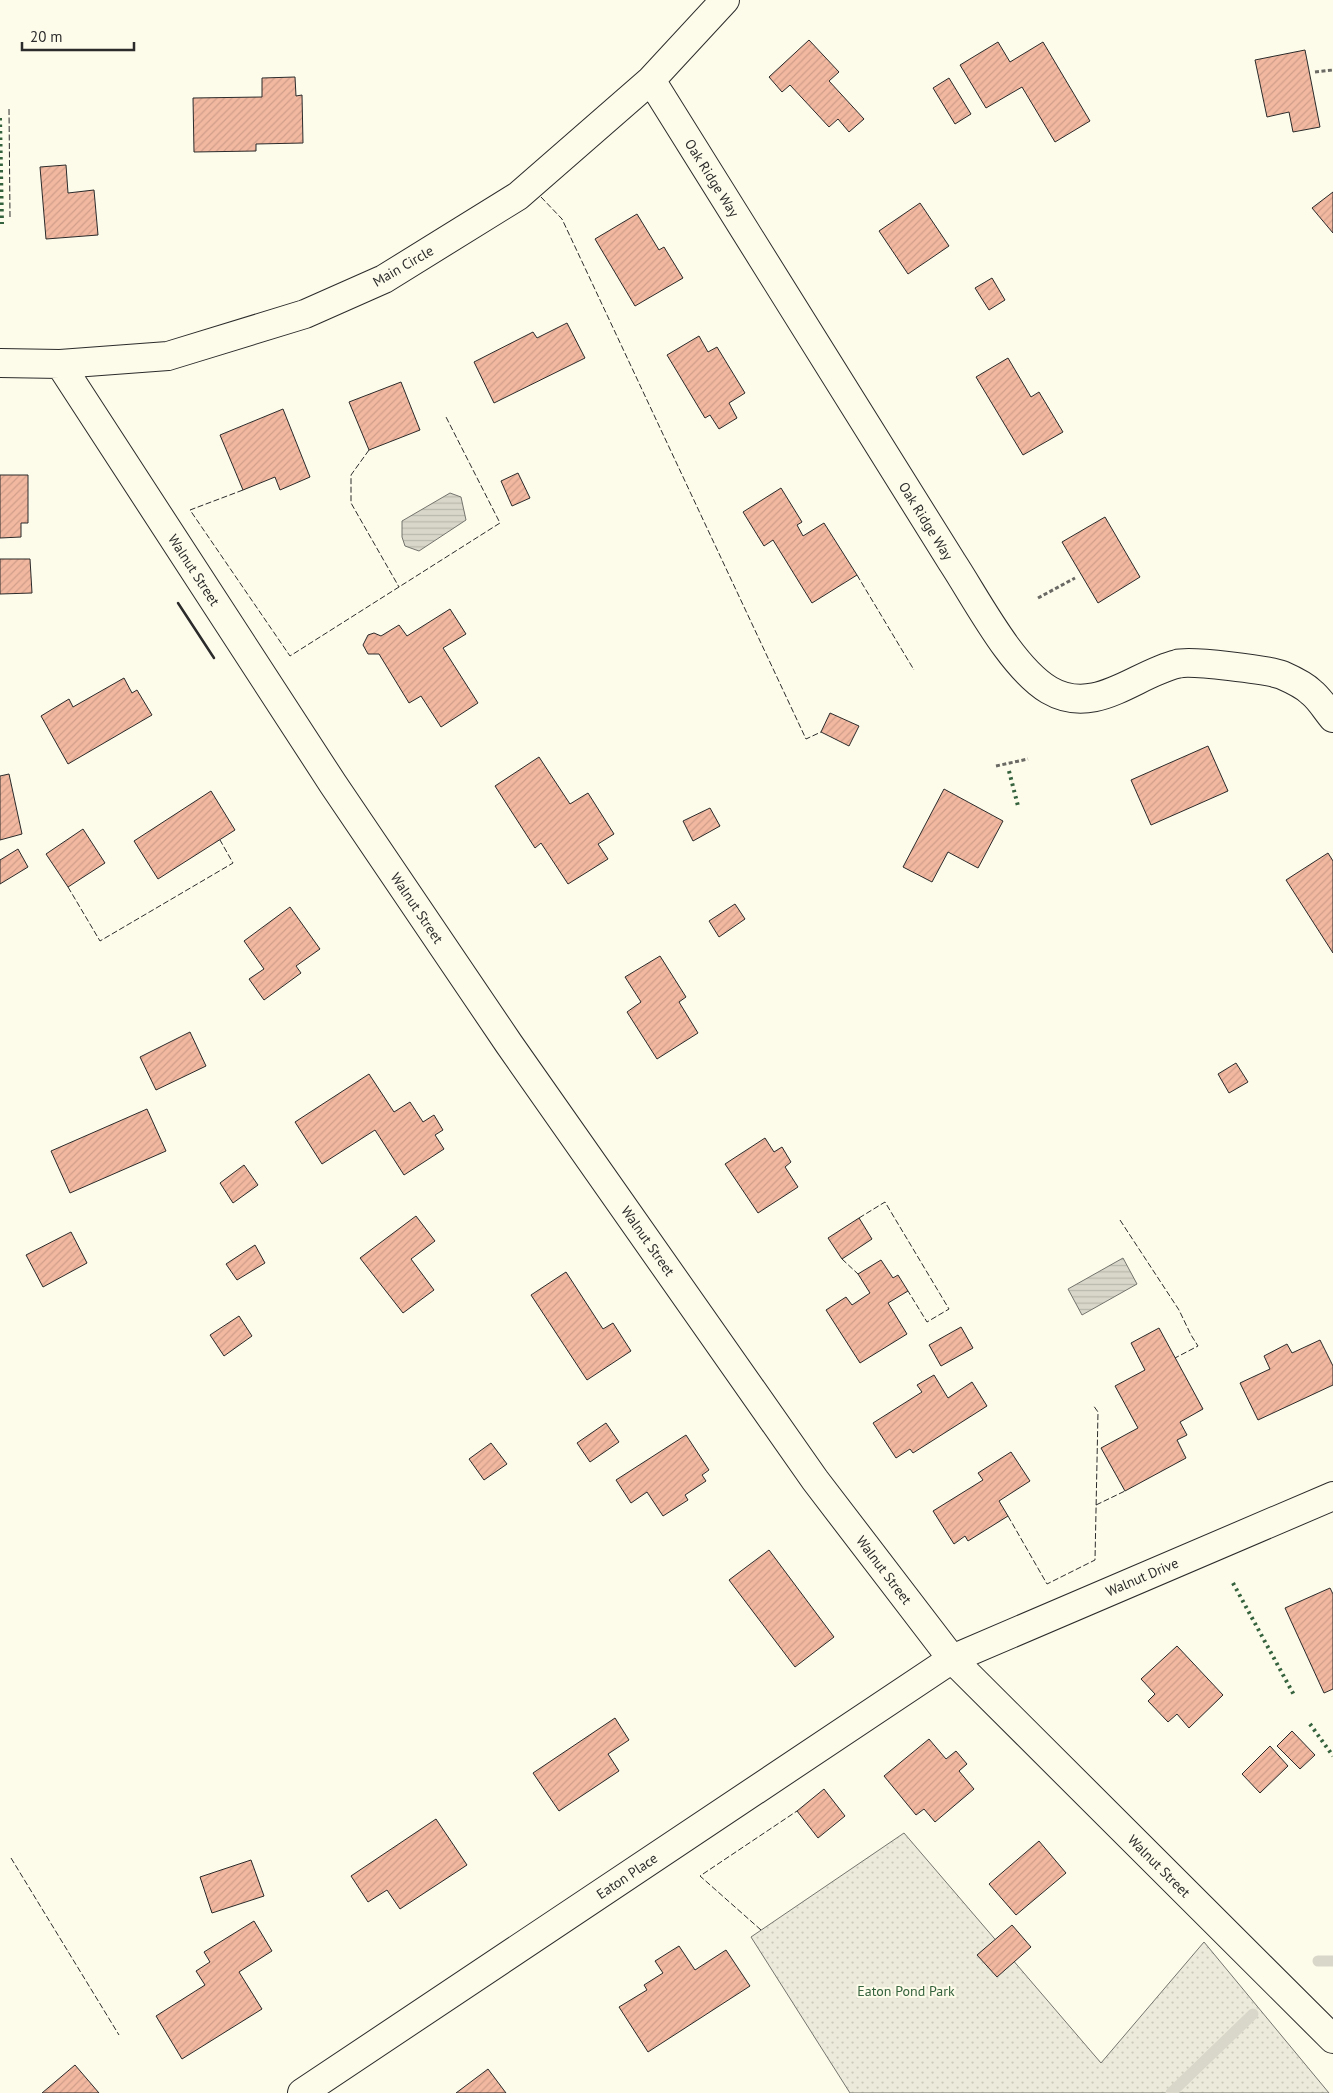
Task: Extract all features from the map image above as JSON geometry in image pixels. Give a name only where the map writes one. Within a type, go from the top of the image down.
[{"type":"street","name":"Main Circle","points":[[0,363],[60,364],[168,356],[305,314],[384,279],[518,196],[651,80],[725,0]]},
{"type":"street","name":"Oak Ridge Way","points":[[651,80],[952,562],[991,623],[1028,674],[1050,691],[1073,698],[1105,696],[1178,663],[1232,666],[1280,674],[1311,691],[1333,718]]},
{"type":"street","name":"Walnut Street","points":[[60,364],[322,768],[504,1036],[815,1480],[952,1659],[1333,2039]]},
{"type":"street","name":"Walnut Drive","points":[[952,1659],[1333,1496]]},
{"type":"street","name":"Eaton Place","points":[[302,2093],[952,1659]]},
{"type":"path","points":[[1315,72],[1333,70]]},
{"type":"path","points":[[1038,598],[1075,578]]},
{"type":"path","points":[[996,766],[1028,759]]},
{"type":"green space","name":"Eaton Pond Park","points":[[904,1833],[1101,2063],[1204,1942],[1329,2093],[850,2093],[751,1937]]},
{"type":"shaded area","points":[[450,493],[461,497],[466,520],[419,551],[405,546],[402,537],[402,521]]},
{"type":"shaded area","points":[[1123,1258],[1137,1284],[1082,1315],[1068,1289]]},
{"type":"building","points":[[809,40],[839,72],[829,81],[864,119],[849,132],[838,119],[829,127],[790,85],[782,92],[769,77]]},
{"type":"building","points":[[998,42],[1010,62],[1043,42],[1090,121],[1055,142],[1022,87],[986,108],[960,65]]},
{"type":"building","points":[[1305,50],[1320,127],[1293,132],[1289,112],[1267,117],[1255,60]]},
{"type":"building","points":[[295,77],[296,96],[302,95],[303,143],[256,144],[256,151],[194,152],[193,98],[262,97],[262,78]]},
{"type":"building","points":[[949,78],[971,114],[955,124],[933,88]]},
{"type":"building","points":[[66,165],[68,193],[94,190],[98,235],[46,239],[40,167]]},
{"type":"building","points":[[1333,192],[1333,233],[1312,208]]},
{"type":"building","points":[[920,203],[949,246],[908,274],[879,231]]},
{"type":"building","points":[[637,214],[659,250],[664,247],[683,278],[635,306],[595,239]]},
{"type":"building","points":[[992,278],[1005,300],[989,310],[975,288]]},
{"type":"building","points":[[567,323],[585,358],[494,403],[474,362],[533,332],[537,338]]},
{"type":"building","points":[[699,336],[708,352],[717,347],[745,393],[729,403],[737,418],[719,429],[710,415],[705,418],[667,355]]},
{"type":"building","points":[[1008,358],[1031,397],[1039,392],[1063,432],[1023,455],[976,377]]},
{"type":"building","points":[[401,382],[420,430],[369,450],[349,402]]},
{"type":"building","points":[[283,409],[310,477],[280,490],[275,477],[243,490],[220,435]]},
{"type":"building","points":[[518,473],[530,498],[512,506],[501,481]]},
{"type":"building","points":[[0,475],[28,475],[28,523],[21,523],[21,537],[0,538]]},
{"type":"building","points":[[781,488],[802,522],[797,525],[803,536],[824,523],[857,575],[812,603],[773,540],[764,546],[743,512]]},
{"type":"building","points":[[1105,517],[1140,577],[1098,603],[1062,542]]},
{"type":"building","points":[[0,559],[30,559],[32,593],[0,594]]},
{"type":"building","points":[[450,609],[466,634],[443,648],[478,703],[441,727],[421,696],[409,703],[379,654],[368,654],[363,645],[368,635],[374,633],[381,636],[399,625],[407,636]]},
{"type":"building","points":[[124,678],[132,693],[137,690],[152,715],[68,764],[41,716],[69,699],[73,707]]},
{"type":"building","points":[[830,713],[859,726],[849,746],[821,732]]},
{"type":"building","points":[[1208,746],[1228,791],[1151,825],[1131,780]]},
{"type":"building","points":[[539,757],[570,804],[588,793],[614,834],[598,844],[608,859],[568,884],[541,843],[535,848],[495,786]]},
{"type":"building","points":[[9,774],[22,834],[0,840],[0,776]]},
{"type":"building","points":[[944,789],[1003,821],[978,868],[948,852],[932,882],[903,867]]},
{"type":"building","points":[[211,791],[235,830],[158,879],[134,841]]},
{"type":"building","points":[[710,808],[720,826],[693,841],[683,821]]},
{"type":"building","points":[[83,829],[105,863],[68,887],[46,854]]},
{"type":"building","points":[[18,849],[28,867],[0,884],[0,860]]},
{"type":"building","points":[[1328,853],[1333,861],[1333,953],[1286,880]]},
{"type":"building","points":[[735,904],[745,919],[719,937],[709,921]]},
{"type":"building","points":[[290,907],[320,949],[296,966],[301,973],[264,1000],[249,979],[264,969],[244,941]]},
{"type":"building","points":[[660,956],[686,997],[679,1002],[698,1033],[657,1059],[627,1012],[641,1002],[625,977]]},
{"type":"building","points":[[190,1032],[206,1066],[156,1090],[140,1057]]},
{"type":"building","points":[[1236,1063],[1248,1082],[1229,1093],[1218,1074]]},
{"type":"building","points":[[369,1074],[394,1112],[410,1102],[423,1122],[434,1115],[443,1130],[435,1135],[444,1149],[404,1175],[375,1130],[322,1164],[295,1122]]},
{"type":"building","points":[[147,1109],[166,1151],[70,1193],[51,1151]]},
{"type":"building","points":[[765,1138],[774,1152],[782,1147],[791,1162],[785,1167],[798,1187],[758,1213],[725,1164]]},
{"type":"building","points":[[244,1165],[258,1185],[233,1203],[220,1183]]},
{"type":"building","points":[[416,1216],[435,1241],[411,1259],[434,1290],[403,1313],[360,1258]]},
{"type":"building","points":[[859,1218],[872,1239],[842,1259],[828,1238]]},
{"type":"building","points":[[71,1232],[87,1263],[43,1287],[26,1255]]},
{"type":"building","points":[[255,1245],[265,1263],[237,1280],[226,1264]]},
{"type":"building","points":[[881,1260],[893,1278],[898,1275],[908,1291],[888,1303],[907,1334],[860,1363],[826,1310],[846,1297],[852,1305],[870,1293],[858,1274]]},
{"type":"building","points":[[566,1272],[603,1329],[613,1323],[631,1351],[587,1380],[531,1295]]},
{"type":"building","points":[[239,1316],[252,1336],[224,1356],[210,1335]]},
{"type":"building","points":[[961,1327],[973,1348],[941,1366],[929,1345]]},
{"type":"building","points":[[1159,1328],[1203,1409],[1180,1422],[1187,1435],[1177,1440],[1186,1458],[1125,1491],[1101,1448],[1138,1428],[1115,1386],[1145,1370],[1131,1343]]},
{"type":"building","points":[[1320,1340],[1333,1366],[1333,1385],[1258,1420],[1240,1383],[1270,1369],[1264,1356],[1287,1344],[1292,1353]]},
{"type":"building","points":[[934,1375],[948,1398],[972,1382],[987,1406],[913,1453],[910,1449],[896,1458],[873,1423],[922,1392],[917,1385]]},
{"type":"building","points":[[606,1423],[619,1442],[590,1462],[577,1443]]},
{"type":"building","points":[[686,1435],[709,1470],[702,1475],[706,1481],[685,1495],[688,1500],[663,1516],[647,1492],[631,1503],[616,1480]]},
{"type":"building","points":[[491,1443],[507,1464],[484,1480],[469,1459]]},
{"type":"building","points":[[1011,1452],[1030,1481],[999,1501],[1008,1516],[968,1541],[965,1536],[954,1544],[933,1511],[983,1480],[978,1473]]},
{"type":"building","points":[[769,1550],[834,1637],[795,1667],[729,1580]]},
{"type":"building","points":[[1330,1588],[1333,1594],[1333,1689],[1324,1693],[1285,1608]]},
{"type":"building","points":[[1177,1646],[1223,1695],[1189,1728],[1177,1714],[1168,1722],[1148,1701],[1155,1694],[1141,1679]]},
{"type":"building","points":[[615,1718],[629,1740],[608,1754],[619,1771],[559,1811],[533,1773]]},
{"type":"building","points":[[1292,1731],[1315,1755],[1300,1769],[1277,1746]]},
{"type":"building","points":[[929,1739],[946,1759],[956,1751],[967,1764],[959,1771],[974,1789],[935,1822],[924,1809],[916,1815],[884,1776]]},
{"type":"building","points":[[1270,1746],[1288,1766],[1260,1793],[1242,1774]]},
{"type":"building","points":[[824,1789],[845,1816],[818,1838],[797,1811]]},
{"type":"building","points":[[436,1819],[467,1865],[400,1909],[387,1890],[368,1902],[351,1876]]},
{"type":"building","points":[[1039,1841],[1066,1873],[1016,1915],[989,1884]]},
{"type":"building","points":[[251,1860],[264,1896],[212,1913],[200,1877]]},
{"type":"building","points":[[254,1921],[272,1951],[239,1972],[262,2009],[182,2059],[156,2016],[205,1985],[196,1971],[210,1962],[204,1952]]},
{"type":"building","points":[[1012,1925],[1031,1947],[997,1977],[977,1955]]},
{"type":"building","points":[[679,1946],[695,1970],[726,1950],[750,1986],[648,2052],[619,2007],[647,1990],[644,1985],[663,1973],[655,1961]]},
{"type":"building","points":[[75,2065],[99,2093],[42,2093]]},
{"type":"building","points":[[488,2069],[506,2093],[456,2093]]},
{"type":"waterway","points":[[1318,1961],[1333,1961]]},
{"type":"waterway","points":[[1171,2093],[1253,2014]]},
{"type":"hedge","points":[[0,118],[2,224]]},
{"type":"hedge","points":[[1009,771],[1018,806]]},
{"type":"hedge","points":[[1233,1583],[1294,1695]]},
{"type":"hedge","points":[[1310,1724],[1333,1756]]},
{"type":"fence","points":[[9,109],[10,217]]},
{"type":"fence","points":[[541,197],[562,219],[806,739],[821,732]]},
{"type":"fence","points":[[243,490],[190,510],[290,656],[500,523],[445,415]]},
{"type":"fence","points":[[369,450],[351,475],[351,503],[399,587]]},
{"type":"fence","points":[[857,575],[914,670]]},
{"type":"fence","points":[[68,887],[100,941],[233,863],[220,840]]},
{"type":"fence","points":[[859,1218],[885,1202],[949,1309],[927,1322],[908,1291]]},
{"type":"fence","points":[[1120,1220],[1179,1310],[1198,1346],[1175,1358]]},
{"type":"fence","points":[[842,1259],[858,1274]]},
{"type":"fence","points":[[1008,1516],[1047,1584],[1095,1560],[1098,1412],[1093,1405]]},
{"type":"fence","points":[[1096,1505],[1125,1491]]},
{"type":"fence","points":[[761,1930],[700,1876],[797,1811]]},
{"type":"fence","points":[[11,1858],[119,2035]]},
{"type":"wall","points":[[178,603],[214,658]]}]
